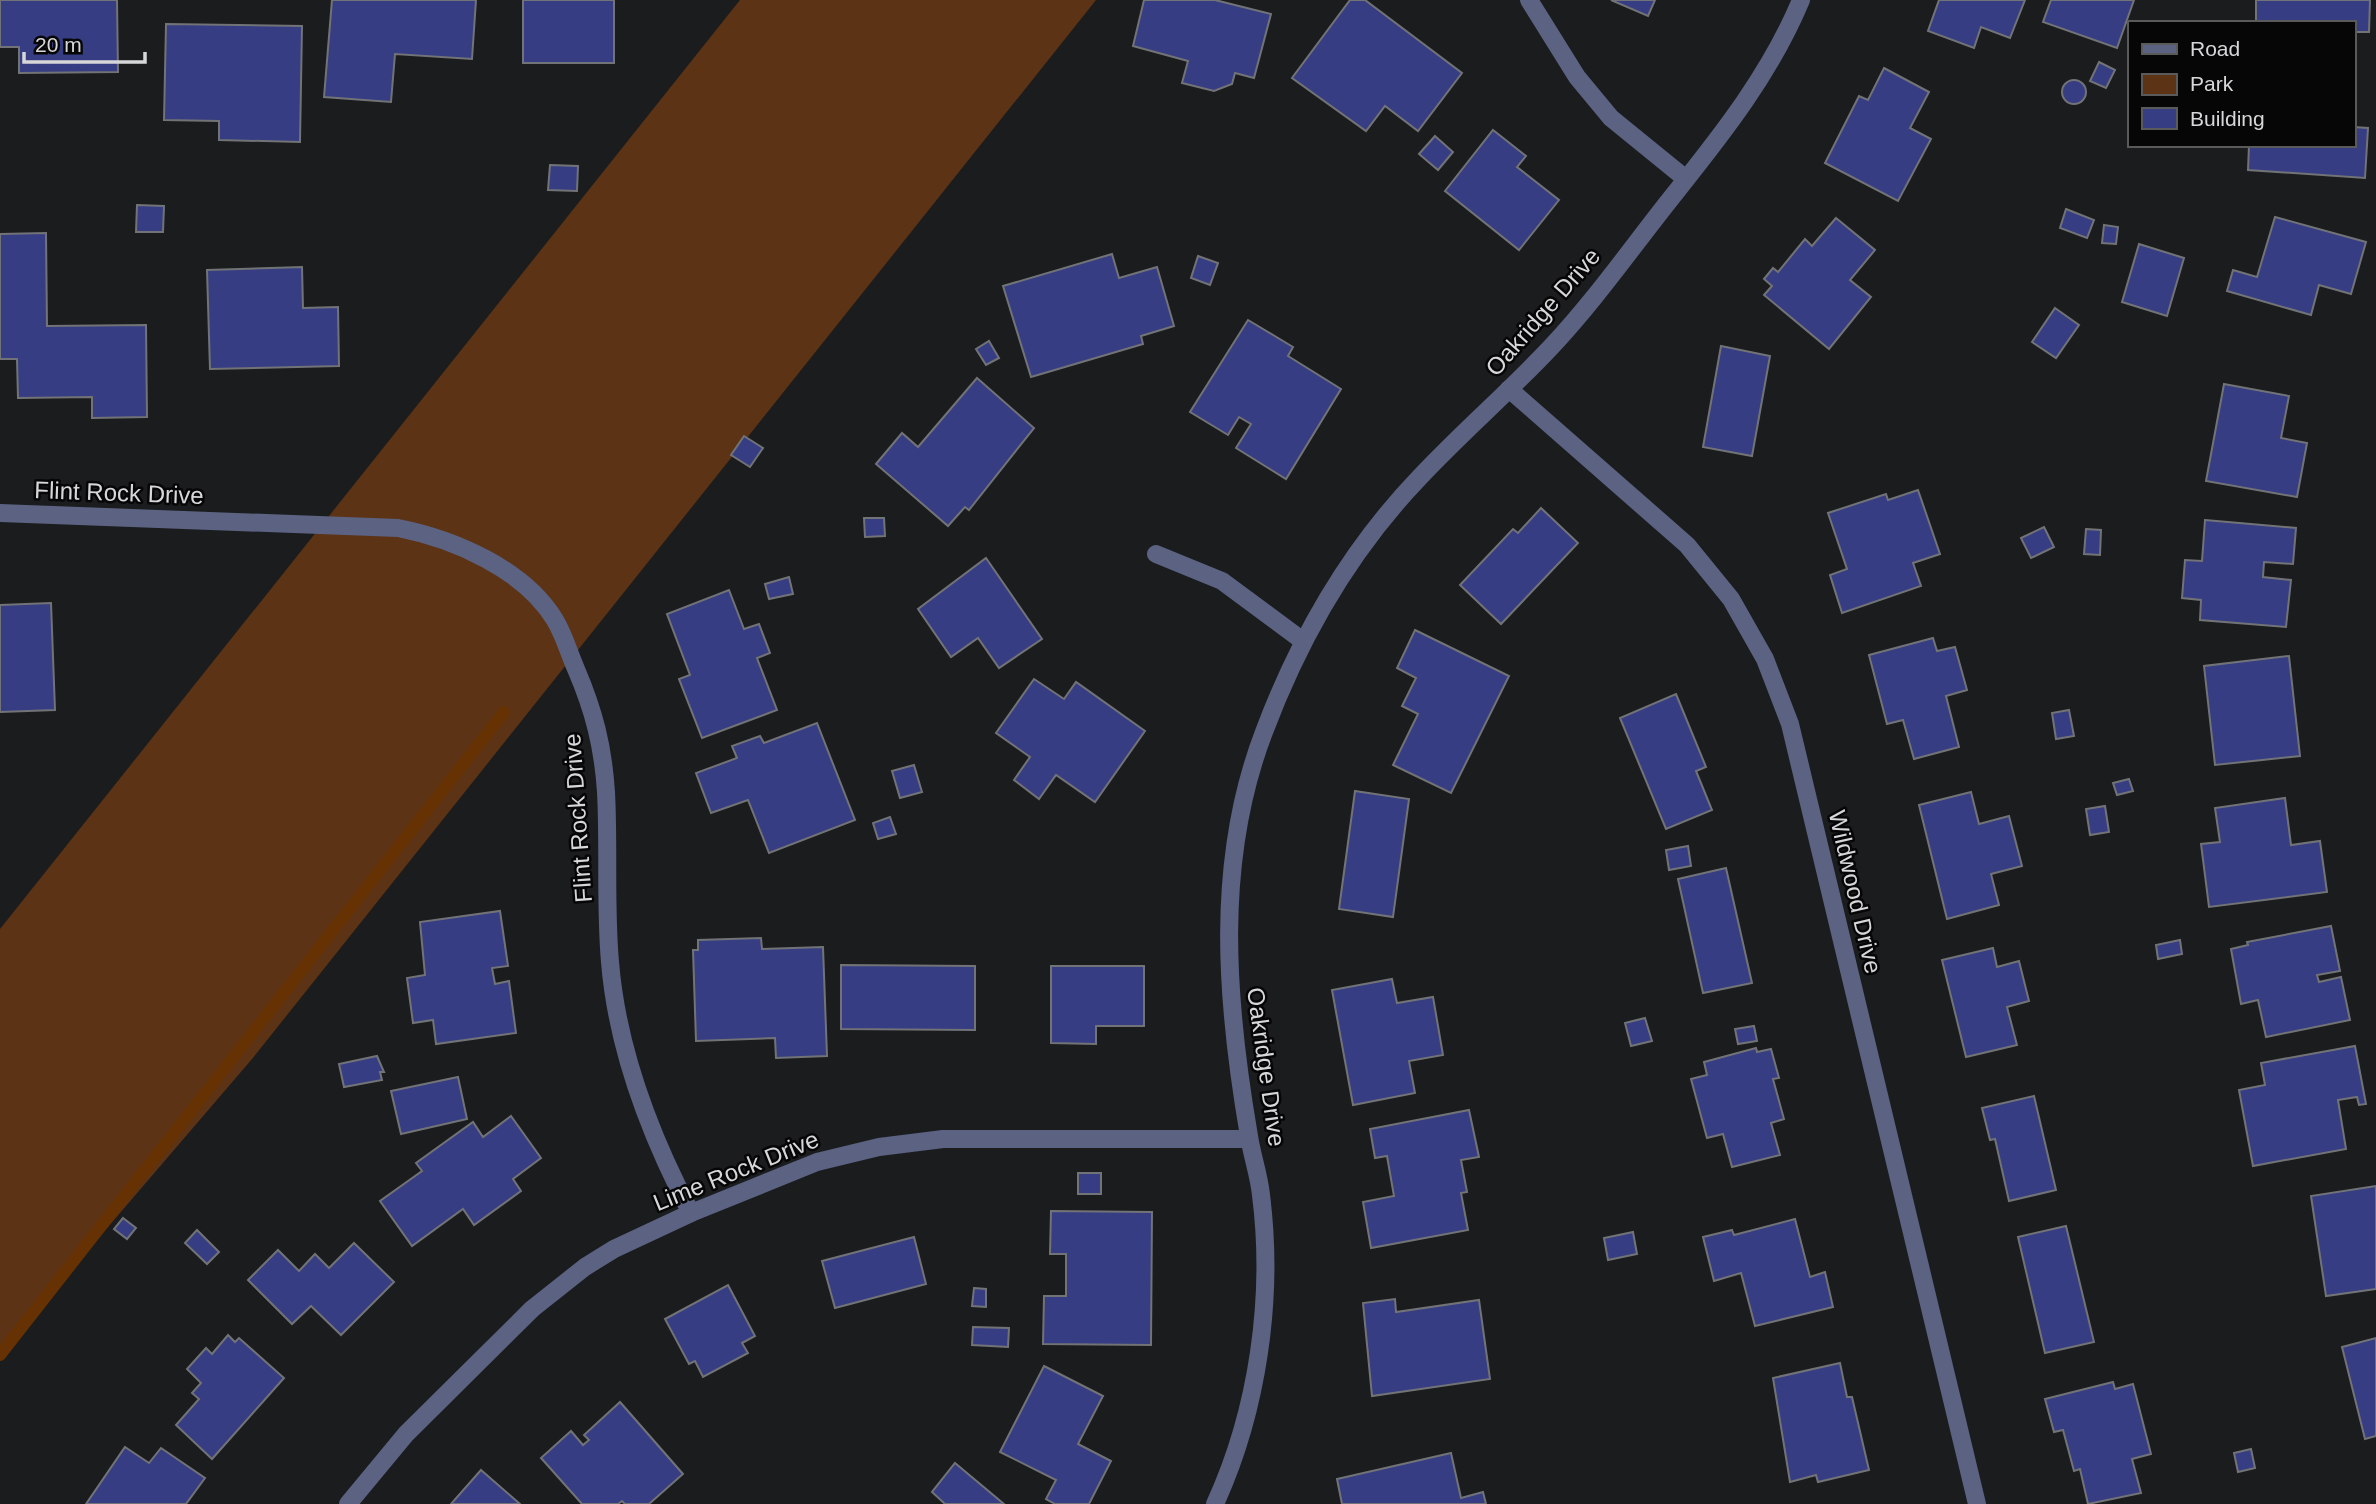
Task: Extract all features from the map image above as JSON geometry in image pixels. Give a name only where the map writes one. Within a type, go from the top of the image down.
[{"type":"street","points":[[1529,0],[1577,77],[1611,118],[1686,179]]},
{"type":"street","name":"Oakridge Drive","points":[[1215,1504],[1230,1471],[1247,1409],[1264,1315],[1265,1254],[1261,1193],[1249,1139],[1229,998],[1228,930],[1232,864],[1243,798],[1263,733],[1303,641],[1375,530],[1417,480],[1555,343],[1754,91],[1787,35],[1801,0]]},
{"type":"street","name":"Wildwood Drive","points":[[1509,389],[1687,545],[1731,599],[1765,659],[1790,724],[1977,1504]]},
{"type":"street","name":"Flint Rock Drive","points":[[0,513],[398,528],[434,536],[478,555],[536,598],[555,620],[596,715],[606,790],[612,976],[630,1067],[661,1157],[691,1213]]},
{"type":"street","points":[[1156,554],[1222,581],[1303,641]]},
{"type":"street","name":"Lime Rock Drive","points":[[348,1504],[406,1434],[532,1309],[585,1267],[614,1249],[691,1213],[817,1162],[879,1147],[943,1139],[1249,1139]]},
{"type":"green space","points":[[740,0],[1096,0],[252,1059],[0,1353],[0,929]]},
{"type":"building","points":[[0,0],[117,0],[118,72],[19,73],[19,47],[0,47]]},
{"type":"building","points":[[332,0],[476,0],[472,59],[395,54],[391,102],[324,97]]},
{"type":"building","points":[[523,0],[614,0],[614,63],[523,63]]},
{"type":"building","points":[[1144,0],[1215,0],[1271,14],[1254,78],[1235,73],[1232,84],[1214,91],[1182,83],[1188,61],[1133,46]]},
{"type":"building","points":[[1350,0],[1365,0],[1462,73],[1418,131],[1385,106],[1366,131],[1292,78]]},
{"type":"building","points":[[1611,0],[1655,0],[1648,16]]},
{"type":"building","points":[[1939,0],[2025,0],[2010,38],[1981,27],[1974,48],[1928,31]]},
{"type":"building","points":[[2051,0],[2134,0],[2117,48],[2043,22]]},
{"type":"building","points":[[2256,0],[2370,0],[2369,32],[2355,32],[2355,21],[2256,21]]},
{"type":"building","points":[[166,24],[302,26],[300,142],[219,140],[219,121],[164,120]]},
{"type":"building","points":[[2099,62],[2115,70],[2106,88],[2090,81]]},
{"type":"building","points":[[1884,68],[1929,92],[1910,128],[1931,139],[1898,201],[1825,163],[1859,96],[1868,100]]},
{"type":"building","points":[[2074,80],[2085,87],[2086,92],[2079,103],[2074,104],[2063,97],[2062,92],[2069,81]]},
{"type":"building","points":[[2355,127],[2368,128],[2365,178],[2248,170],[2249,147],[2355,147]]},
{"type":"building","points":[[1493,130],[1526,156],[1517,167],[1559,200],[1519,250],[1445,191]]},
{"type":"building","points":[[1435,136],[1453,152],[1438,170],[1419,154]]},
{"type":"building","points":[[550,165],[578,166],[577,191],[548,190]]},
{"type":"building","points":[[137,205],[164,206],[163,232],[136,232]]},
{"type":"building","points":[[2066,209],[2094,220],[2087,238],[2060,228]]},
{"type":"building","points":[[2275,217],[2366,242],[2351,294],[2319,285],[2311,315],[2227,291],[2233,270],[2257,277]]},
{"type":"building","points":[[1836,218],[1875,250],[1850,280],[1871,297],[1829,349],[1764,295],[1772,286],[1764,279],[1773,268],[1778,272],[1805,239],[1812,246]]},
{"type":"building","points":[[2104,225],[2118,227],[2116,244],[2102,243]]},
{"type":"building","points":[[46,233],[47,326],[146,325],[147,417],[92,418],[92,397],[18,398],[17,359],[0,359],[0,234]]},
{"type":"building","points":[[2139,244],[2184,258],[2167,316],[2122,302]]},
{"type":"building","points":[[1112,254],[1119,278],[1157,267],[1174,326],[1141,336],[1143,344],[1031,377],[1003,286]]},
{"type":"building","points":[[1198,256],[1218,263],[1210,285],[1191,278]]},
{"type":"building","points":[[302,267],[303,308],[338,307],[339,366],[210,369],[207,270]]},
{"type":"building","points":[[2055,308],[2079,325],[2056,358],[2032,342]]},
{"type":"building","points":[[1248,320],[1293,347],[1288,356],[1341,389],[1286,479],[1236,448],[1251,424],[1239,417],[1228,435],[1190,412]]},
{"type":"building","points":[[989,341],[999,358],[986,365],[976,349]]},
{"type":"building","points":[[1721,346],[1770,356],[1752,456],[1703,447]]},
{"type":"building","points":[[977,378],[1034,428],[969,510],[965,507],[948,526],[876,464],[902,433],[918,447]]},
{"type":"building","points":[[2224,384],[2289,396],[2281,438],[2307,443],[2297,497],[2206,481]]},
{"type":"building","points":[[744,436],[763,448],[750,467],[731,455]]},
{"type":"building","points":[[1918,490],[1940,554],[1913,563],[1921,586],[1842,613],[1830,575],[1847,569],[1828,513],[1886,494],[1888,500]]},
{"type":"building","points":[[1541,508],[1578,543],[1501,624],[1460,585],[1513,529],[1518,533]]},
{"type":"building","points":[[864,518],[884,518],[885,536],[865,537]]},
{"type":"building","points":[[2205,520],[2296,528],[2293,564],[2264,562],[2263,577],[2291,580],[2286,627],[2200,620],[2201,600],[2182,598],[2185,560],[2202,561]]},
{"type":"building","points":[[2044,527],[2054,547],[2031,558],[2021,538]]},
{"type":"building","points":[[2086,529],[2101,530],[2100,555],[2084,554]]},
{"type":"building","points":[[986,558],[1042,639],[999,668],[978,638],[951,657],[918,609]]},
{"type":"building","points":[[789,577],[793,594],[769,599],[765,584]]},
{"type":"building","points":[[729,590],[744,629],[759,624],[770,653],[757,658],[777,710],[702,738],[679,679],[690,675],[667,614]]},
{"type":"building","points":[[51,603],[55,710],[0,712],[0,605]]},
{"type":"building","points":[[1415,630],[1509,676],[1451,793],[1393,765],[1418,714],[1402,706],[1416,678],[1397,668]]},
{"type":"building","points":[[1933,638],[1937,651],[1955,647],[1967,690],[1946,696],[1959,747],[1914,759],[1903,720],[1887,724],[1869,655]]},
{"type":"building","points":[[2289,656],[2300,756],[2215,765],[2204,666]]},
{"type":"building","points":[[1034,679],[1064,699],[1076,682],[1145,731],[1095,802],[1056,775],[1039,799],[1014,780],[1030,757],[996,733]]},
{"type":"building","points":[[1676,694],[1706,767],[1696,771],[1712,810],[1666,829],[1620,718]]},
{"type":"building","points":[[2069,710],[2074,736],[2056,739],[2052,713]]},
{"type":"building","points":[[817,723],[855,820],[769,853],[748,800],[711,813],[696,773],[737,758],[732,746],[760,736],[764,743]]},
{"type":"building","points":[[914,765],[922,792],[900,798],[892,771]]},
{"type":"building","points":[[2129,779],[2133,791],[2117,795],[2113,783]]},
{"type":"building","points":[[1355,791],[1409,799],[1393,917],[1339,909]]},
{"type":"building","points":[[1971,792],[1979,824],[2009,816],[2022,866],[1991,874],[1999,905],[1947,919],[1919,805]]},
{"type":"building","points":[[2285,798],[2291,845],[2320,841],[2327,892],[2209,907],[2201,844],[2220,842],[2215,808]]},
{"type":"building","points":[[2105,806],[2109,832],[2090,835],[2086,809]]},
{"type":"building","points":[[890,817],[896,834],[878,839],[873,823]]},
{"type":"building","points":[[1688,846],[1691,866],[1669,870],[1666,850]]},
{"type":"building","points":[[1726,868],[1752,983],[1703,993],[1678,879]]},
{"type":"building","points":[[500,911],[508,966],[492,968],[495,984],[509,981],[516,1033],[436,1044],[433,1020],[413,1023],[407,978],[425,975],[420,922]]},
{"type":"building","points":[[2331,926],[2340,971],[2317,975],[2319,982],[2341,977],[2350,1020],[2266,1037],[2258,1000],[2241,1004],[2231,949],[2248,945],[2247,942]]},
{"type":"building","points":[[761,938],[762,949],[823,947],[827,1056],[776,1058],[775,1038],[696,1041],[693,950],[698,950],[698,940]]},
{"type":"building","points":[[2180,940],[2182,954],[2158,959],[2156,945]]},
{"type":"building","points":[[1993,948],[1997,967],[2019,961],[2029,1001],[2007,1007],[2017,1045],[1966,1057],[1942,960]]},
{"type":"building","points":[[841,965],[975,966],[975,1030],[841,1029]]},
{"type":"building","points":[[1051,966],[1144,966],[1144,1026],[1096,1026],[1096,1044],[1051,1043]]},
{"type":"building","points":[[1392,979],[1397,1003],[1433,997],[1443,1055],[1409,1061],[1415,1093],[1353,1105],[1332,990]]},
{"type":"building","points":[[1645,1018],[1652,1041],[1631,1046],[1625,1023]]},
{"type":"building","points":[[1754,1026],[1757,1041],[1738,1044],[1735,1029]]},
{"type":"building","points":[[2355,1046],[2366,1104],[2359,1105],[2357,1097],[2338,1100],[2346,1149],[2253,1166],[2239,1090],[2265,1085],[2261,1063]]},
{"type":"building","points":[[1756,1048],[1757,1052],[1771,1049],[1779,1078],[1773,1079],[1784,1119],[1771,1123],[1780,1155],[1732,1167],[1723,1134],[1707,1138],[1691,1079],[1707,1075],[1704,1062]]},
{"type":"building","points":[[377,1056],[384,1072],[380,1072],[382,1080],[344,1087],[339,1064]]},
{"type":"building","points":[[458,1077],[467,1119],[401,1134],[391,1091]]},
{"type":"building","points":[[2034,1096],[2056,1190],[2009,1201],[1995,1139],[1990,1140],[1982,1108]]},
{"type":"building","points":[[1469,1110],[1479,1157],[1461,1160],[1467,1192],[1461,1193],[1468,1230],[1371,1248],[1363,1202],[1394,1196],[1387,1156],[1375,1158],[1370,1129]]},
{"type":"building","points":[[511,1116],[541,1158],[513,1179],[521,1191],[474,1225],[463,1209],[412,1246],[380,1201],[422,1171],[416,1163],[473,1122],[483,1137]]},
{"type":"building","points":[[1078,1173],[1101,1173],[1101,1194],[1078,1194]]},
{"type":"building","points":[[2376,1186],[2376,1289],[2326,1296],[2311,1196]]},
{"type":"building","points":[[1051,1211],[1152,1212],[1151,1345],[1043,1344],[1044,1296],[1066,1296],[1066,1254],[1050,1254]]},
{"type":"building","points":[[123,1218],[136,1228],[127,1239],[114,1229]]},
{"type":"building","points":[[1795,1219],[1810,1277],[1825,1272],[1833,1307],[1755,1326],[1741,1273],[1714,1281],[1703,1237],[1732,1230],[1734,1235]]},
{"type":"building","points":[[2066,1226],[2094,1342],[2045,1353],[2018,1237]]},
{"type":"building","points":[[197,1230],[219,1252],[207,1264],[185,1243]]},
{"type":"building","points":[[1633,1232],[1637,1254],[1608,1260],[1604,1238]]},
{"type":"building","points":[[914,1237],[926,1284],[835,1308],[822,1261]]},
{"type":"building","points":[[354,1243],[394,1282],[341,1335],[311,1306],[292,1324],[248,1280],[278,1250],[299,1271],[315,1254],[329,1268]]},
{"type":"building","points":[[728,1285],[755,1336],[742,1343],[748,1353],[703,1377],[695,1361],[689,1364],[665,1319]]},
{"type":"building","points":[[974,1288],[986,1289],[986,1307],[972,1306]]},
{"type":"building","points":[[1395,1299],[1396,1312],[1479,1300],[1490,1379],[1372,1396],[1363,1303]]},
{"type":"building","points":[[973,1327],[1009,1328],[1008,1347],[972,1345]]},
{"type":"building","points":[[228,1335],[235,1342],[239,1338],[284,1378],[212,1459],[176,1425],[199,1399],[192,1393],[201,1383],[187,1369],[206,1348],[212,1354]]},
{"type":"building","points":[[2376,1338],[2376,1436],[2365,1439],[2342,1347]]},
{"type":"building","points":[[1840,1363],[1847,1397],[1852,1397],[1869,1470],[1818,1482],[1816,1475],[1790,1482],[1773,1378]]},
{"type":"building","points":[[1044,1366],[1103,1396],[1078,1444],[1111,1461],[1089,1504],[1055,1504],[1046,1499],[1056,1480],[1000,1452]]},
{"type":"building","points":[[2113,1382],[2115,1389],[2133,1384],[2151,1454],[2132,1459],[2141,1493],[2088,1504],[2080,1469],[2074,1471],[2063,1430],[2054,1432],[2045,1399]]},
{"type":"building","points":[[620,1402],[683,1474],[649,1504],[625,1504],[622,1501],[618,1504],[582,1504],[541,1458],[571,1431],[583,1445],[589,1440],[584,1435]]},
{"type":"building","points":[[125,1447],[149,1463],[161,1448],[205,1478],[186,1504],[86,1504]]},
{"type":"building","points":[[2251,1449],[2255,1468],[2238,1472],[2234,1453]]},
{"type":"building","points":[[1451,1453],[1461,1498],[1483,1492],[1486,1504],[1342,1504],[1337,1479]]},
{"type":"building","points":[[955,1463],[1004,1504],[945,1504],[932,1492]]},
{"type":"building","points":[[481,1470],[520,1504],[451,1504]]},
{"type":"waterway","points":[[0,1355],[504,712]]}]
